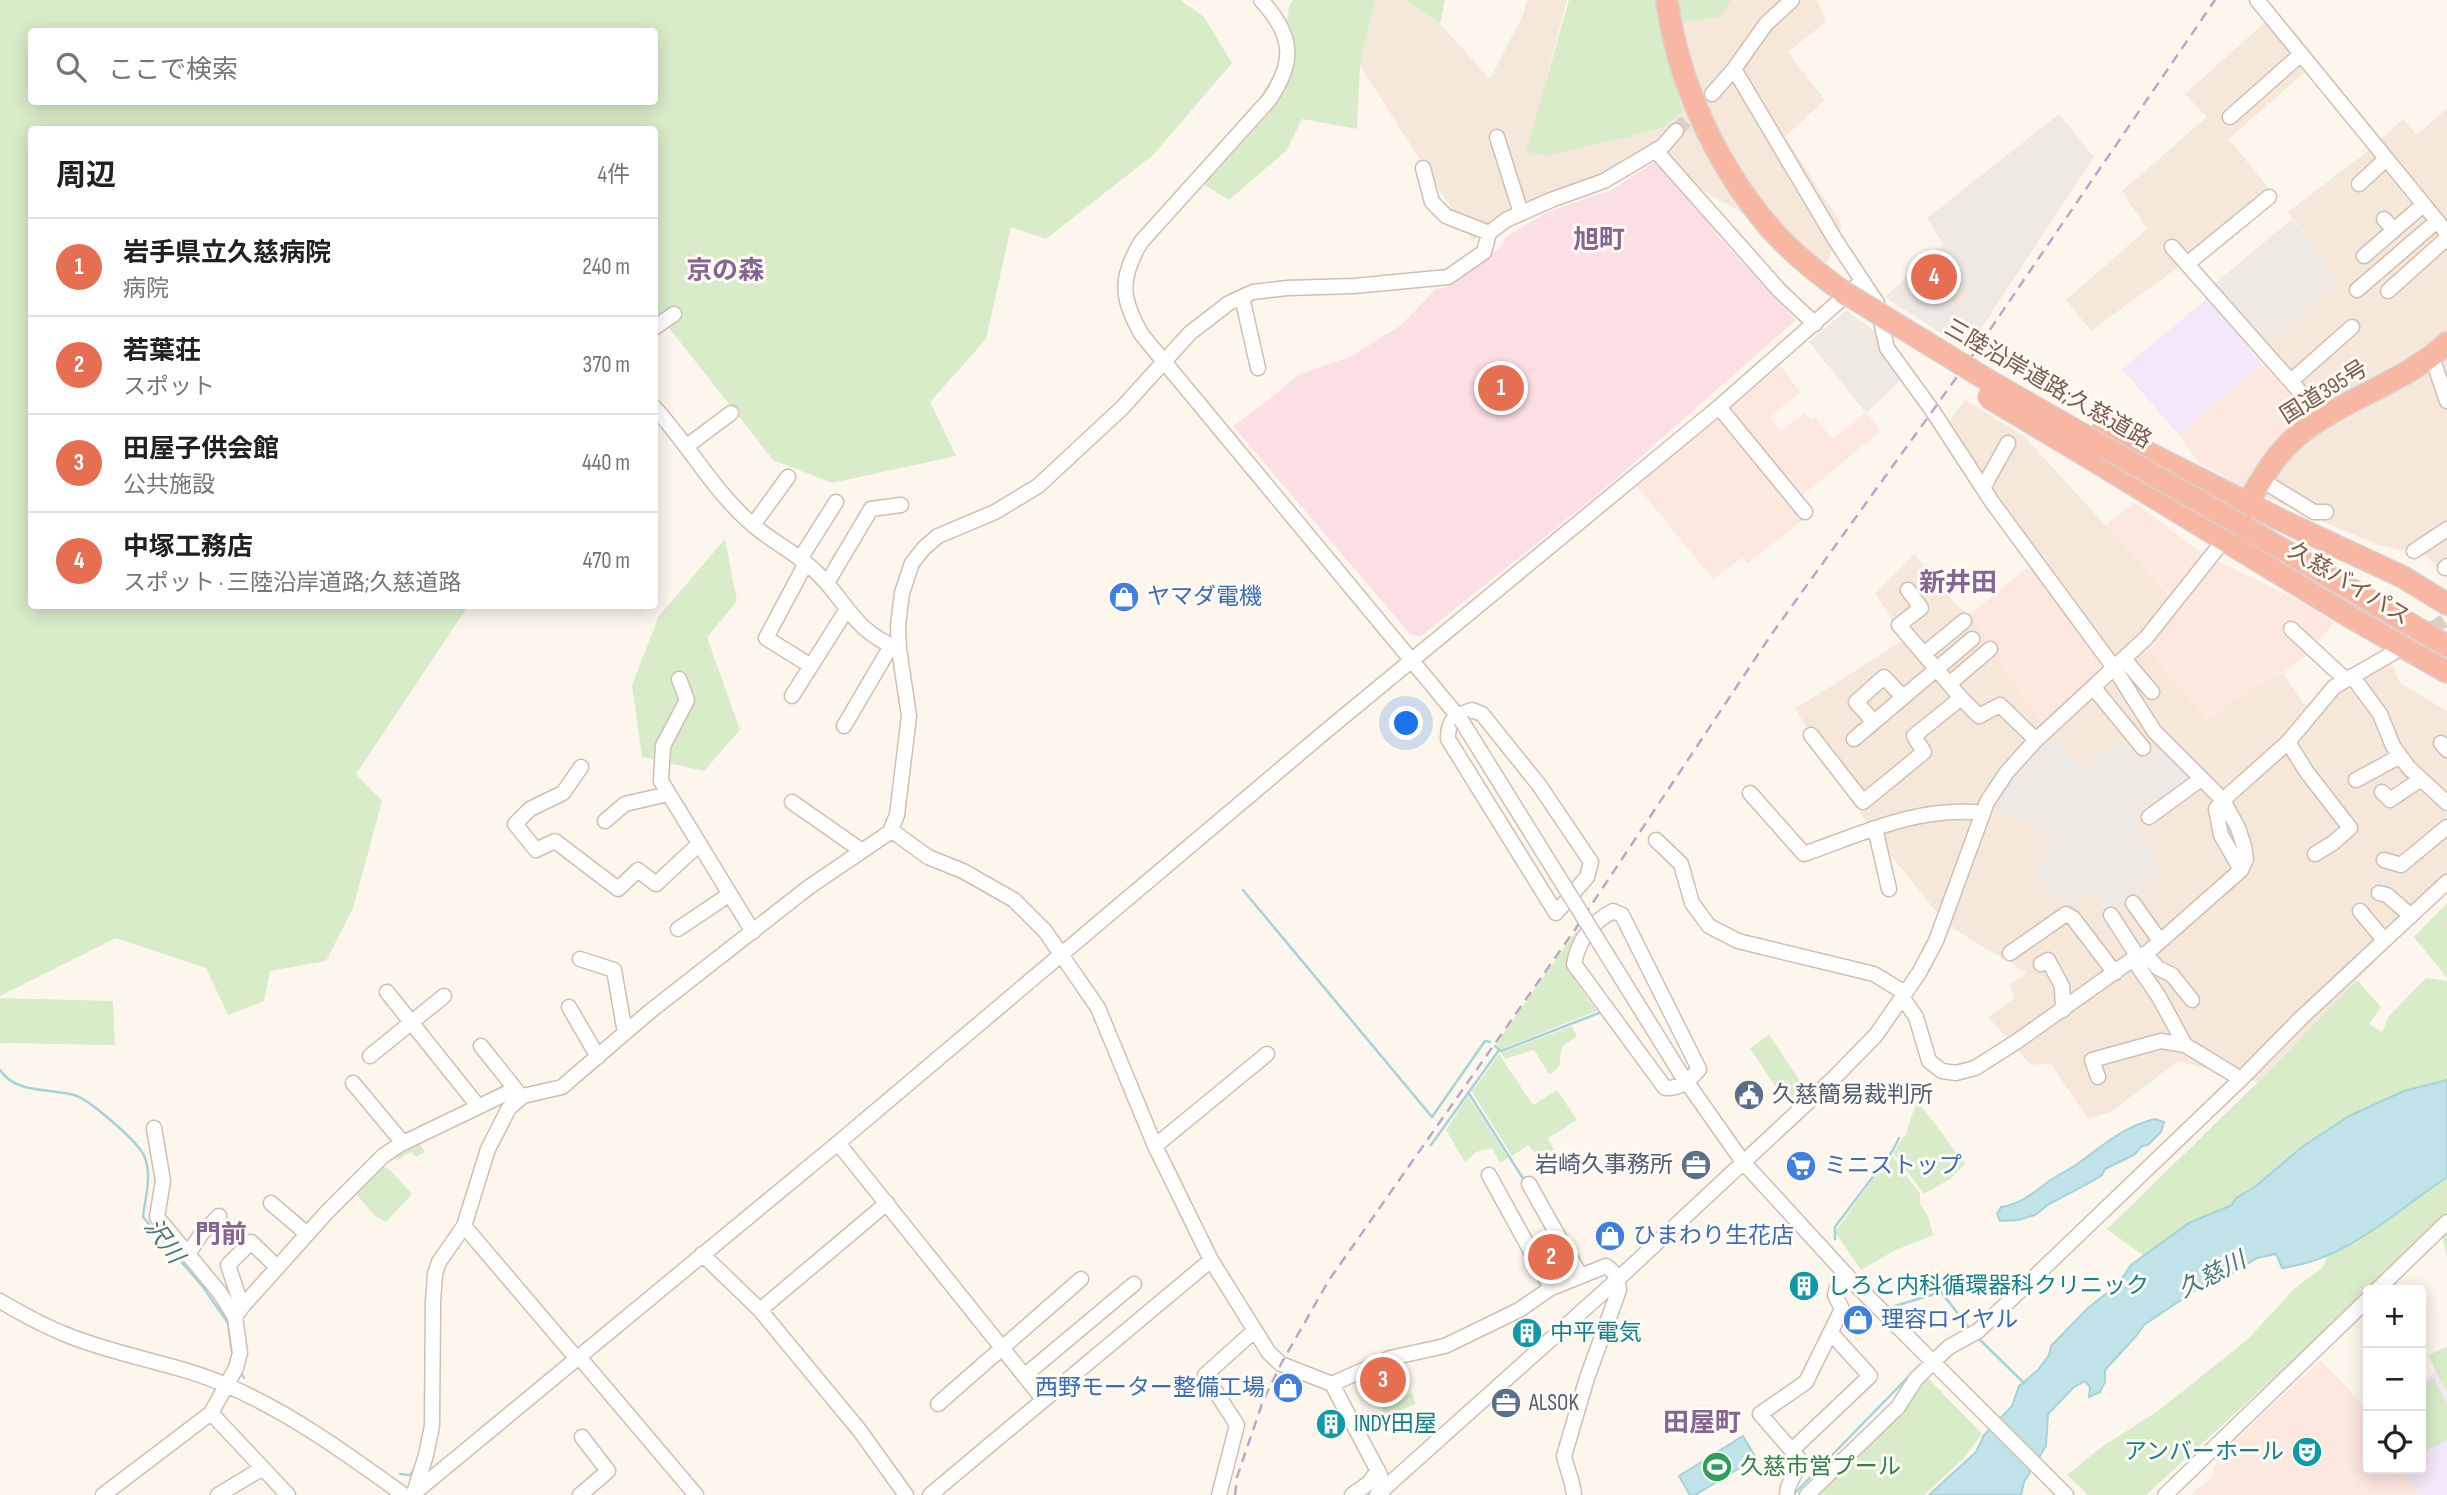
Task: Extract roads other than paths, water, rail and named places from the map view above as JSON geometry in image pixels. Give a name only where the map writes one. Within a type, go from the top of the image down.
[{"type":"highway","name":"三陸沿岸道路;久慈道路","points":[[1667,0],[1681,61],[1711,137],[1740,189],[1788,248],[1842,291],[1989,382],[2373,600]]},
{"type":"highway","name":"久慈バイパス","points":[[1842,291],[1902,320],[2104,430],[2403,577],[2447,604]]},
{"type":"highway","name":"久慈バイパス","points":[[1842,291],[1937,367],[2447,672]]},
{"type":"highway","name":"国道395号","points":[[2224,540],[2260,479],[2287,445],[2323,418],[2411,371],[2440,350]]},
{"type":"highway","points":[[2351,552],[2447,621]]},
{"type":"highway","points":[[2373,600],[2447,637]]},
{"type":"highway","points":[[2373,600],[2447,646]]},
{"type":"street","points":[[1261,0],[1278,22],[1287,40],[1283,80],[1269,100],[1141,242],[1125,280],[1124,296],[1129,313],[1142,335],[1460,717],[1683,1078],[1743,1162],[1847,1275],[2066,1495]]},
{"type":"street","points":[[2257,0],[2447,236],[2388,290]]},
{"type":"street","points":[[1712,94],[1734,69],[1766,24],[1788,2]]},
{"type":"street","points":[[2230,117],[2300,55]]},
{"type":"street","points":[[1734,69],[1877,303],[1887,348],[1983,488],[2120,664],[2152,692]]},
{"type":"street","points":[[238,1312],[307,1234],[383,1156],[403,1143],[506,1093],[522,1096],[562,1087],[625,1033],[809,887],[891,830],[897,815],[909,716],[895,648],[902,593],[912,563],[938,536],[995,512],[1038,486],[1122,408],[1204,320],[1242,297],[1253,292],[1287,288],[1354,286],[1448,277],[1484,251],[1489,233],[1506,220],[1604,181],[1656,151],[1676,131]]},
{"type":"street","points":[[1497,137],[1521,213]]},
{"type":"street","points":[[1656,151],[1779,290],[1815,324]]},
{"type":"street","points":[[2359,184],[2386,159]]},
{"type":"street","points":[[1423,168],[1432,202],[1446,216],[1489,233]]},
{"type":"street","points":[[2187,264],[2269,197]]},
{"type":"street","points":[[2364,257],[2423,205]]},
{"type":"street","points":[[2384,219],[2394,230]]},
{"type":"street","points":[[2357,290],[2437,221]]},
{"type":"street","points":[[2172,247],[2323,418]]},
{"type":"street","points":[[410,1494],[579,1359],[838,1143],[1412,660],[1719,407],[1862,281]]},
{"type":"street","points":[[1242,297],[1258,368]]},
{"type":"street","points":[[658,325],[674,314]]},
{"type":"street","points":[[2291,381],[2353,327]]},
{"type":"street","points":[[2440,350],[2447,401]]},
{"type":"street","points":[[1719,407],[1805,512]]},
{"type":"street","points":[[658,412],[687,446],[715,486],[753,525],[803,561],[827,583],[869,633],[895,648]]},
{"type":"street","points":[[687,446],[731,412]]},
{"type":"street","points":[[1983,488],[2008,443]]},
{"type":"street","points":[[753,525],[788,477]]},
{"type":"street","points":[[2260,479],[2314,512],[2326,512]]},
{"type":"street","points":[[811,666],[766,638],[803,561],[836,502]]},
{"type":"street","points":[[827,583],[871,509],[901,505]]},
{"type":"street","points":[[2414,551],[2447,529]]},
{"type":"street","points":[[1381,1494],[1618,1279],[1835,1077],[1876,1035],[1919,973],[1936,941],[1987,802],[2007,772],[2036,740],[2146,638],[2224,540]]},
{"type":"street","points":[[1908,590],[1921,608],[1899,625],[1948,684],[1979,716],[2000,705],[2036,740]]},
{"type":"street","points":[[792,696],[847,609]]},
{"type":"street","points":[[1924,654],[1964,621]]},
{"type":"street","points":[[2291,629],[2349,678],[2381,714],[2393,746],[2400,756],[2447,803]]},
{"type":"street","points":[[1854,739],[1972,639]]},
{"type":"street","points":[[844,726],[895,648]]},
{"type":"street","points":[[1948,684],[1990,649]]},
{"type":"street","points":[[2223,800],[2288,742],[2334,687],[2393,653]]},
{"type":"street","points":[[1656,840],[1682,864],[1692,903],[1709,926],[1738,941],[1874,974],[1903,995],[1916,1017],[1929,1061],[1942,1071],[1956,1073],[1975,1068],[2161,941],[2241,870],[2246,859],[2238,828],[2223,800],[2154,731],[2120,664]]},
{"type":"street","points":[[1874,722],[1856,702],[1884,677],[1903,697]]},
{"type":"street","points":[[679,679],[687,699],[663,746],[661,780],[753,932]]},
{"type":"street","points":[[2094,688],[2143,748]]},
{"type":"street","points":[[1811,735],[1863,802],[1924,752],[1913,736],[1961,698]]},
{"type":"street","points":[[1472,710],[1482,714],[1539,785],[1591,862],[1587,877],[1556,913],[1448,739],[1448,727],[1460,717],[1472,710]]},
{"type":"street","points":[[2288,742],[2306,771],[2350,828],[2315,855]]},
{"type":"street","points":[[2357,780],[2400,756]]},
{"type":"street","points":[[581,767],[563,793],[530,809],[515,824],[536,850],[555,841],[618,889],[638,870],[656,884],[699,844]]},
{"type":"street","points":[[2149,817],[2201,779]]},
{"type":"street","points":[[2382,792],[2390,800],[2421,779]]},
{"type":"street","points":[[1750,793],[1804,854],[1913,816],[1983,813]]},
{"type":"street","points":[[605,821],[625,804],[668,794]]},
{"type":"street","points":[[792,802],[862,851]]},
{"type":"street","points":[[2384,860],[2401,865],[2447,827]]},
{"type":"street","points":[[1875,828],[1889,889]]},
{"type":"street","points":[[891,830],[928,857],[963,871],[1014,900],[1045,931],[1098,1008],[1155,1146],[1211,1260],[1269,1353],[1281,1364],[1332,1384],[1378,1470],[1381,1494]]},
{"type":"street","points":[[1807,1495],[1898,1407],[1916,1379],[1937,1367],[1949,1348],[1978,1331],[2301,1018],[2447,882]]},
{"type":"street","points":[[2379,893],[2387,895],[2411,916]]},
{"type":"street","points":[[678,929],[730,894]]},
{"type":"street","points":[[2133,903],[2161,941]]},
{"type":"street","points":[[1613,911],[1622,915],[1699,1069],[1683,1078],[1675,1088],[1665,1088],[1574,964],[1577,949],[1585,936],[1600,918],[1613,911]]},
{"type":"street","points":[[2360,911],[2385,940]]},
{"type":"street","points":[[2010,953],[2066,914],[2073,918],[2115,973]]},
{"type":"street","points":[[2111,915],[2139,957],[2185,1045]]},
{"type":"street","points":[[2139,957],[2172,975],[2192,1000]]},
{"type":"street","points":[[580,959],[614,970],[625,1033]]},
{"type":"street","points":[[2041,964],[2048,960],[2063,986],[2063,1010]]},
{"type":"street","points":[[387,992],[478,1106]]},
{"type":"street","points":[[370,1056],[444,996]]},
{"type":"street","points":[[569,1007],[598,1057]]},
{"type":"street","points":[[2098,1077],[2092,1060],[2161,1041],[2185,1045],[2241,1079]]},
{"type":"street","points":[[481,1046],[522,1096]]},
{"type":"street","points":[[1155,1146],[1267,1054]]},
{"type":"street","points":[[353,1083],[403,1143]]},
{"type":"street","points":[[410,1494],[426,1455],[432,1426],[435,1274],[439,1262],[464,1226],[488,1149],[509,1108],[522,1096]]},
{"type":"street","points":[[154,1128],[163,1181],[157,1217],[238,1312]]},
{"type":"street","points":[[838,1143],[1043,1399]]},
{"type":"street","points":[[1489,1175],[1551,1288]]},
{"type":"street","points":[[1530,1184],[1580,1275]]},
{"type":"street","points":[[271,1203],[307,1234]]},
{"type":"street","points":[[760,1310],[887,1203]]},
{"type":"street","points":[[188,1254],[202,1233],[219,1216]]},
{"type":"street","points":[[2382,1285],[2447,1222]]},
{"type":"street","points":[[464,1226],[696,1495]]},
{"type":"street","points":[[103,1495],[211,1413],[236,1368],[240,1353],[238,1312],[228,1265],[251,1241],[277,1267]]},
{"type":"street","points":[[702,1254],[760,1310],[860,1431],[906,1495]]},
{"type":"street","points":[[930,1495],[1211,1260]]},
{"type":"street","points":[[1332,1384],[1390,1358],[1445,1346],[1519,1310],[1551,1288],[1606,1266],[1618,1279],[1619,1290],[1587,1378],[1564,1456],[1566,1469],[1574,1483],[1574,1495]]},
{"type":"street","points":[[1787,1495],[1788,1487],[1801,1461],[1760,1414],[1806,1382],[1842,1309],[1835,1295],[1837,1287],[1847,1275]]},
{"type":"street","points":[[938,1404],[1081,1279]]},
{"type":"street","points":[[1024,1376],[1134,1284]]},
{"type":"street","points":[[0,1301],[24,1316],[69,1336],[226,1385],[278,1410],[410,1494]]},
{"type":"street","points":[[2165,1495],[2363,1304]]},
{"type":"street","points":[[1219,1495],[1237,1425],[1205,1375],[1254,1331]]},
{"type":"street","points":[[1792,1450],[1870,1376],[1831,1334]]},
{"type":"street","points":[[211,1413],[288,1495]]},
{"type":"street","points":[[580,1495],[608,1471],[582,1437]]},
{"type":"street","points":[[218,1495],[263,1468]]},
{"type":"street","points":[[1352,1495],[1369,1483],[1378,1470]]},
{"type":"water","name":"久慈川","points":[[2447,1080],[2447,1177],[2349,1245],[2306,1263],[2282,1268],[2276,1254],[2257,1258],[2231,1274],[2212,1279],[2144,1325],[2105,1370],[2105,1382],[2100,1392],[2089,1397],[2090,1387],[2085,1381],[2074,1387],[2048,1414],[2046,1446],[2024,1482],[2021,1495],[1929,1495],[1976,1452],[1984,1435],[2012,1406],[2019,1386],[2038,1370],[2049,1355],[2051,1346],[2088,1308],[2118,1284],[2131,1265],[2189,1223],[2232,1205],[2236,1198],[2256,1186],[2302,1147],[2349,1116],[2404,1091]]},
{"type":"water","points":[[2155,1119],[2164,1122],[2161,1132],[2134,1155],[2105,1169],[2102,1175],[2049,1204],[2035,1215],[2000,1221],[1997,1214],[2001,1207],[2028,1196],[2123,1132]]},
{"type":"water","name":"久慈市営プール","points":[[1743,1436],[1756,1458],[1695,1495],[1690,1495],[1679,1476]]},
{"type":"waterway","points":[[1243,890],[1432,1117],[1485,1041],[1490,1042]]},
{"type":"waterway","points":[[1495,1046],[1501,1051],[1599,1013]]},
{"type":"waterway","points":[[1431,1145],[1499,1050]]},
{"type":"waterway","name":"沢川","points":[[0,1070],[7,1078],[24,1087],[81,1098],[114,1123],[141,1151],[148,1173],[143,1217],[203,1287],[228,1323],[233,1359]]},
{"type":"waterway","points":[[1468,1092],[1524,1180]]},
{"type":"waterway","points":[[1835,1239],[1835,1227],[1893,1150],[1899,1138]]},
{"type":"waterway","points":[[1895,1306],[1941,1292],[1970,1329]]},
{"type":"waterway","points":[[1976,1336],[2024,1383]]},
{"type":"waterway","points":[[1793,1495],[1916,1369]]},
{"type":"waterway","name":"沢川","points":[[240,1372],[244,1378]]},
{"type":"waterway","name":"沢川","points":[[400,1474],[410,1475],[415,1468]]},
{"type":"tunnel","points":[[1676,131],[1702,105]]},
{"type":"tunnel","points":[[2397,651],[2447,619]]},
{"type":"railway","points":[[1235,1495],[1237,1477],[1263,1401],[1329,1280],[1576,928],[1771,635],[1972,356],[2215,0]]},
{"type":"place","name":"中塚工務店","points":[[1934,277]]},
{"type":"place","name":"岩手県立久慈病院","points":[[1501,388]]},
{"type":"place","name":"ヤマダ電機","points":[[1124,597]]},
{"type":"place","name":"久慈簡易裁判所","points":[[1749,1095]]},
{"type":"place","name":"岩崎久事務所","points":[[1696,1165]]},
{"type":"place","name":"ミニストップ","points":[[1801,1166]]},
{"type":"place","name":"ひまわり生花店","points":[[1610,1236]]},
{"type":"place","name":"若葉荘","points":[[1551,1257]]},
{"type":"place","name":"しろと内科循環器科クリニック","points":[[1804,1286]]},
{"type":"place","name":"理容ロイヤル","points":[[1858,1320]]},
{"type":"place","name":"中平電気","points":[[1527,1333]]},
{"type":"place","name":"田屋子供会館","points":[[1383,1380]]},
{"type":"place","name":"西野モーター整備工場","points":[[1288,1388]]},
{"type":"place","name":"ALSOK","points":[[1506,1403]]},
{"type":"place","name":"INDY田屋","points":[[1331,1424]]},
{"type":"place","name":"アンバーホール","points":[[2307,1452]]},
{"type":"place","name":"久慈市営プール","points":[[1717,1467]]},
{"type":"district","name":"旭町","points":[[1599,240]]},
{"type":"district","name":"京の森","points":[[725,271]]},
{"type":"district","name":"新井田","points":[[1958,583]]},
{"type":"district","name":"門前","points":[[221,1235]]},
{"type":"district","name":"田屋町","points":[[1702,1423]]}]
